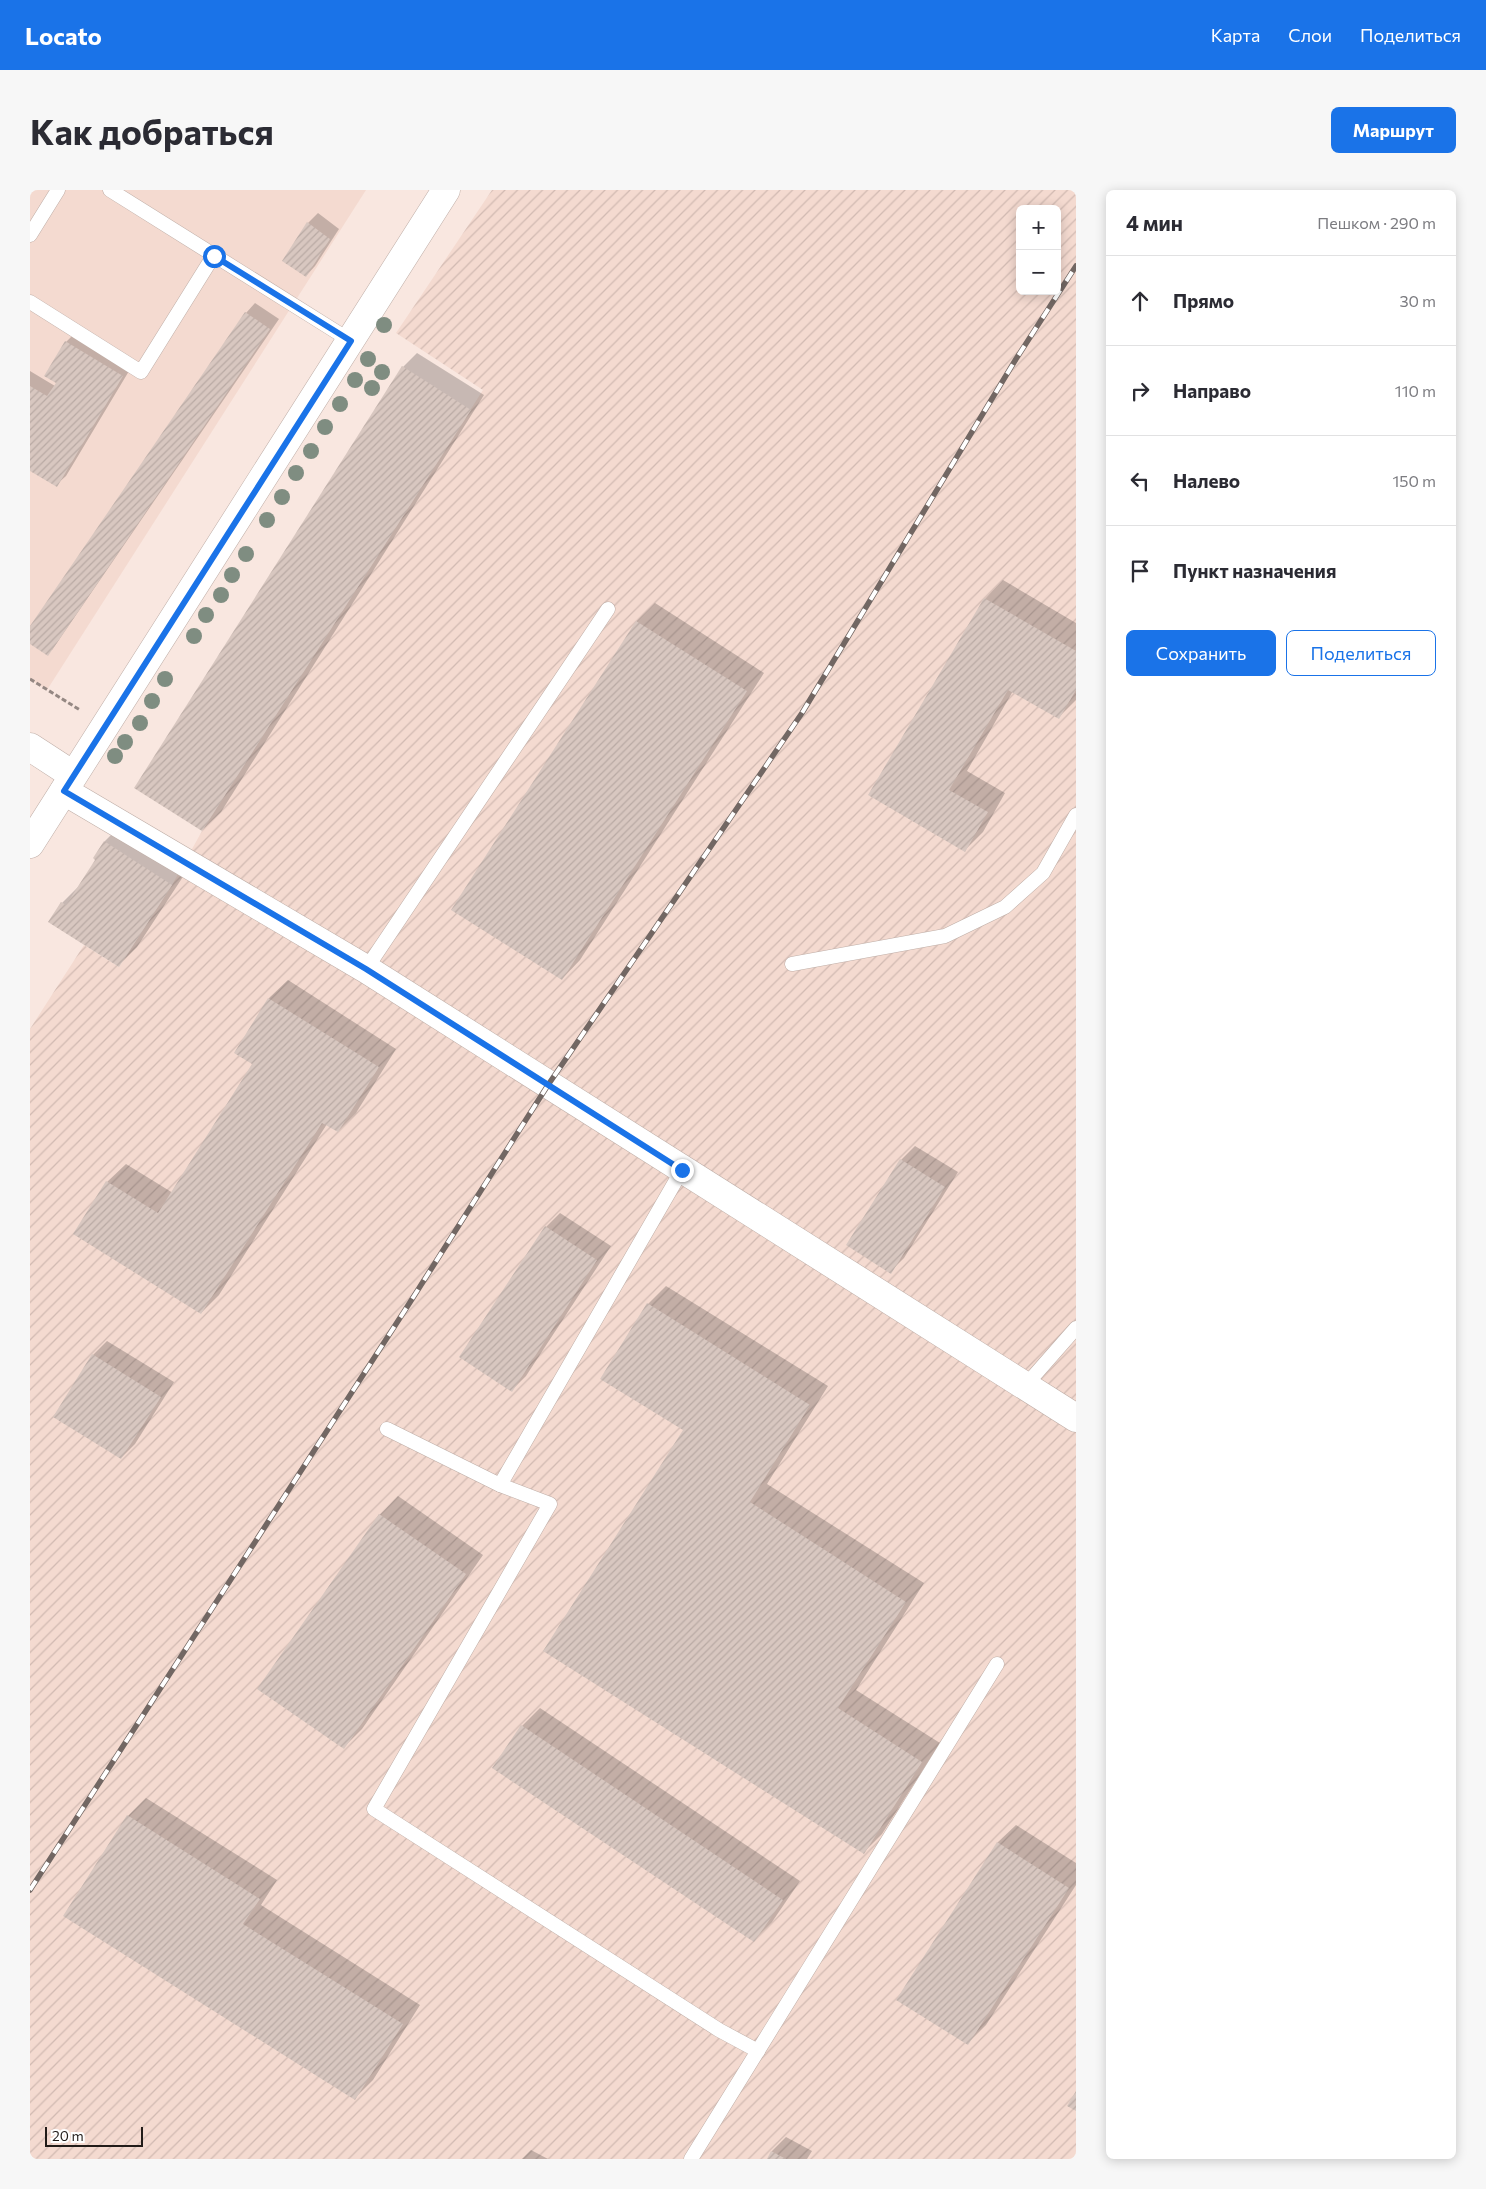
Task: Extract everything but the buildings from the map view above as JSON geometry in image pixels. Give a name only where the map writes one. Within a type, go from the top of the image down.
[{"type":"street","points":[[30,844],[446,190]]},
{"type":"street","points":[[30,747],[69,783],[1076,1418]]},
{"type":"lane","points":[[30,235],[58,190]]},
{"type":"lane","points":[[110,190],[351,341]]},
{"type":"lane","points":[[30,302],[141,372],[214,256]]},
{"type":"lane","points":[[366,969],[608,609]]},
{"type":"lane","points":[[792,964],[945,936],[1005,908],[1043,873],[1076,814]]},
{"type":"lane","points":[[500,1485],[682,1170]]},
{"type":"lane","points":[[1025,1386],[1076,1328]]},
{"type":"lane","points":[[387,1429],[500,1485],[550,1504],[374,1809],[719,2030],[758,2051]]},
{"type":"lane","points":[[691,2159],[998,1664]]},
{"type":"path","points":[[30,679],[105,726]]},
{"type":"shaded area","points":[[30,190],[366,190],[47,690],[30,679]]},
{"type":"shaded area","points":[[492,190],[1076,190],[1076,2159],[30,2159],[30,1029],[84,945],[119,967],[172,885],[202,831],[483,390],[396,333]]},
{"type":"railway","points":[[30,1890],[407,1307],[548,1085],[802,713],[1016,359],[1076,266]]},
{"type":"route","points":[[214,256],[351,341],[64,791],[366,969],[682,1170]]}]
